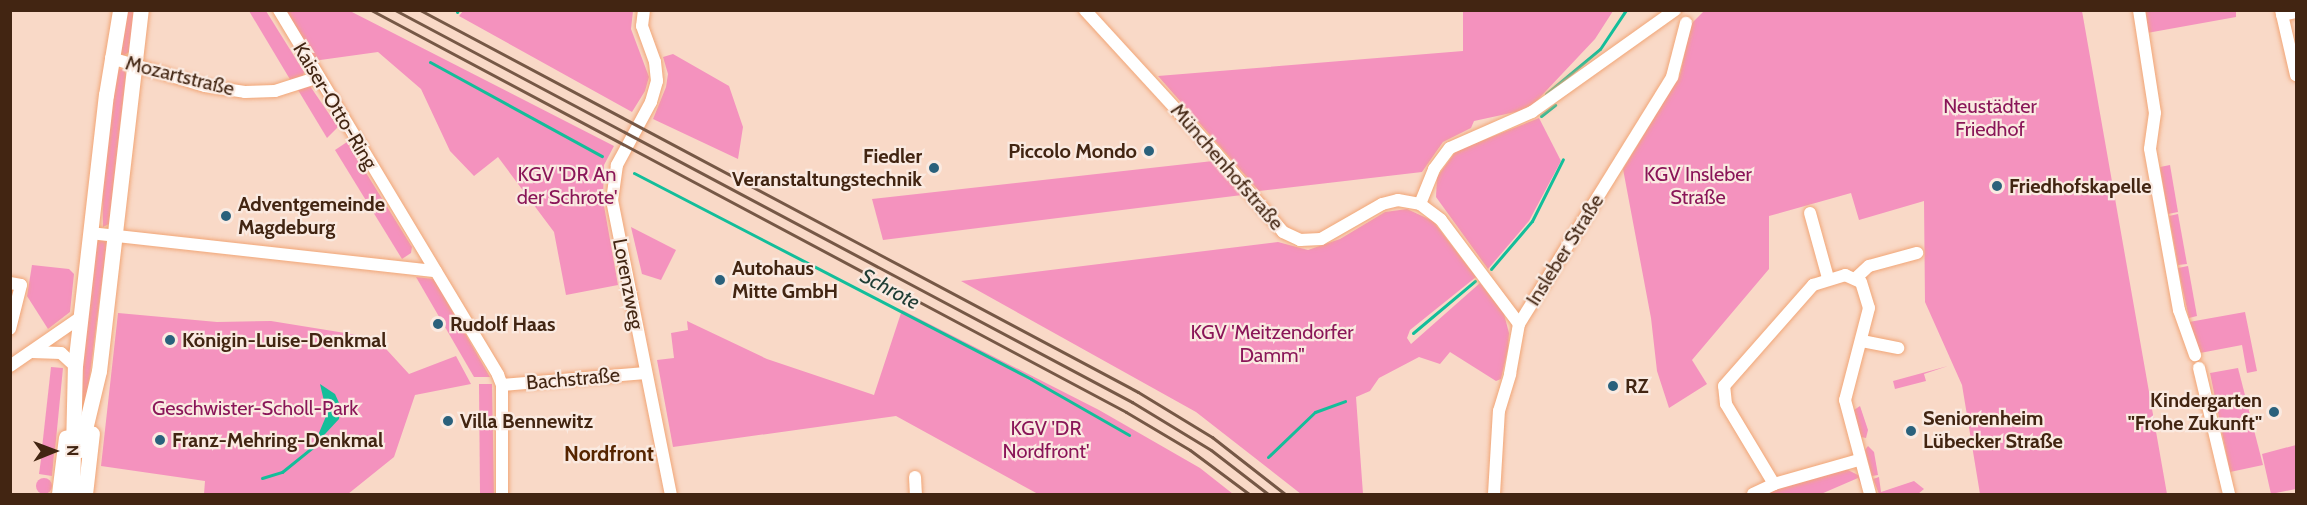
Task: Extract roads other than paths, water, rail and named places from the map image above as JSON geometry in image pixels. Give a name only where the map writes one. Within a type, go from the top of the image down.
[{"type":"main road","points":[[59,495],[111,58],[120,10]]},
{"type":"main road","points":[[85,495],[113,236],[141,10]]},
{"type":"main road","points":[[72,495],[74,367]]},
{"type":"main road","points":[[74,477],[99,370]]},
{"type":"street","name":"Kaiser-Otto-Ring","points":[[279,10],[502,385]]},
{"type":"street","name":"Lorenzweg","points":[[644,10],[643,29],[655,62],[657,81],[651,102],[617,165],[612,191],[645,373],[671,495]]},
{"type":"street","name":"Münchenhofstraße","points":[[1085,10],[1288,236],[1321,239],[1382,204],[1403,200],[1420,204]]},
{"type":"street","points":[[1518,324],[1438,217],[1420,204],[1437,164],[1453,146],[1532,112],[1676,10]]},
{"type":"street","points":[[2139,10],[2155,113],[2150,149],[2179,310],[2195,355]]},
{"type":"street","points":[[2296,12],[2282,13],[2296,75]]},
{"type":"street","name":"Insleber Straße","points":[[1494,495],[1498,411],[1509,379],[1518,324],[1672,77],[1686,23]]},
{"type":"street","name":"Mozartstraße","points":[[111,58],[205,86],[245,92],[275,91],[319,77]]},
{"type":"street","points":[[1810,213],[1828,278]]},
{"type":"street","points":[[90,233],[436,272]]},
{"type":"street","points":[[1774,484],[1726,404],[1724,386],[1813,285],[1828,278],[1856,278],[1869,266],[1917,253]]},
{"type":"street","points":[[1856,278],[1862,285],[1869,308],[1862,341],[1845,397],[1859,460],[1870,495]]},
{"type":"street","points":[[10,283],[21,285],[10,329]]},
{"type":"street","points":[[10,366],[81,317]]},
{"type":"street","points":[[1862,341],[1898,348]]},
{"type":"street","points":[[31,352],[61,353],[74,367]]},
{"type":"street","points":[[2199,368],[2229,495]]},
{"type":"street","name":"Bachstraße","points":[[502,385],[645,373]]},
{"type":"street","points":[[502,385],[502,495]]},
{"type":"street","points":[[1753,495],[1774,484],[1859,460]]},
{"type":"street","points":[[915,477],[916,495]]},
{"type":"water","points":[[320,384],[335,394],[340,405],[339,419],[313,447],[327,414]]},
{"type":"waterway","points":[[1546,94],[1600,49],[1626,10]]},
{"type":"waterway","name":"Schrote","points":[[430,62],[602,156]]},
{"type":"waterway","points":[[1541,116],[1555,105]]},
{"type":"waterway","points":[[1491,269],[1532,221],[1563,159]]},
{"type":"waterway","name":"Schrote","points":[[634,173],[1031,379],[1129,435]]},
{"type":"waterway","points":[[1413,333],[1475,281]]},
{"type":"waterway","points":[[1268,457],[1315,412],[1345,401]]},
{"type":"waterway","points":[[262,478],[282,472],[313,447]]},
{"type":"railway","points":[[371,10],[1126,412],[1190,450],[1249,494]]},
{"type":"railway","points":[[395,10],[1132,402],[1211,450],[1268,494]]},
{"type":"railway","points":[[420,10],[1138,392],[1212,437],[1285,494]]},
{"type":"place","name":"Piccolo Mondo","points":[[1149,151]]},
{"type":"place","name":"Fiedler Veranstaltungstechnik","points":[[934,168]]},
{"type":"place","name":"Friedhofskapelle","points":[[1997,186]]},
{"type":"place","name":"Adventgemeinde Magdeburg","points":[[226,216]]},
{"type":"place","name":"Autohaus Mitte GmbH","points":[[720,280]]},
{"type":"place","name":"Rudolf Haas","points":[[438,324]]},
{"type":"place","name":"Königin-Luise-Denkmal","points":[[170,340]]},
{"type":"place","name":"RZ","points":[[1613,386]]},
{"type":"place","name":"Kindergarten \"Frohe Zukunft\"","points":[[2274,412]]},
{"type":"place","name":"Villa Bennewitz","points":[[448,421]]},
{"type":"place","name":"Seniorenheim Lübecker Straße","points":[[1911,431]]},
{"type":"place","name":"Franz-Mehring-Denkmal","points":[[160,440]]},
{"type":"district","name":"Nordfront","points":[[609,454]]},
{"type":"park label","name":"Neustädter Friedhof","points":[[1990,118]]},
{"type":"park label","name":"KGV 'DR An der Schrote'","points":[[567,186]]},
{"type":"park label","name":"KGV Insleber Straße","points":[[1698,186]]},
{"type":"park label","name":"KGV 'Meitzendorfer Damm\"","points":[[1272,344]]},
{"type":"park label","name":"Geschwister-Scholl-Park","points":[[255,408]]},
{"type":"park label","name":"KGV 'DR Nordfront'","points":[[1046,440]]}]
